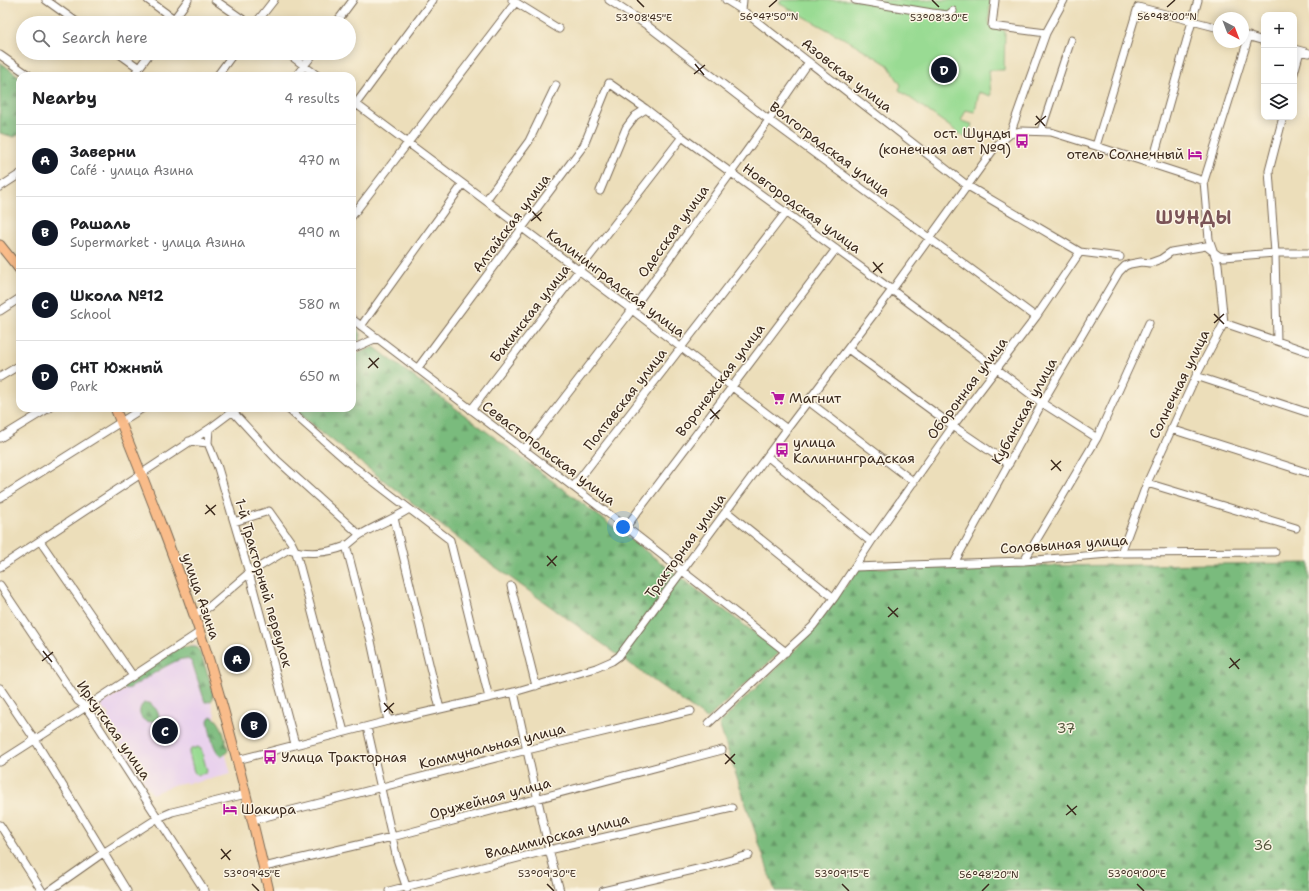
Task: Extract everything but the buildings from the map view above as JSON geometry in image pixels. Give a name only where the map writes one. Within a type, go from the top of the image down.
[{"type":"main road","points":[[2,251],[16,266]]},
{"type":"main road","name":"улица Азина","points":[[116,412],[141,473],[200,632],[237,760],[270,891]]},
{"type":"street","points":[[46,0],[68,16]]},
{"type":"street","points":[[148,0],[166,16]]},
{"type":"street","points":[[176,16],[188,0]]},
{"type":"street","points":[[215,0],[238,16]]},
{"type":"street","points":[[261,16],[274,0]]},
{"type":"street","points":[[341,16],[353,0]]},
{"type":"street","points":[[356,101],[433,0]]},
{"type":"street","name":"Волгоградская улица","points":[[609,0],[648,26],[769,120],[1036,317]]},
{"type":"street","name":"Азовская улица","points":[[726,0],[742,10],[968,186],[1080,252],[1120,257]]},
{"type":"street","points":[[742,10],[743,0]]},
{"type":"street","points":[[855,0],[948,15],[953,11]]},
{"type":"street","points":[[995,0],[992,26],[1046,33]]},
{"type":"street","points":[[1010,134],[1046,33],[1064,0]]},
{"type":"street","points":[[1152,164],[1198,0]]},
{"type":"street","points":[[356,211],[513,1],[559,29]]},
{"type":"street","points":[[1096,146],[1138,7],[1213,26]]},
{"type":"street","points":[[1249,36],[1261,39]]},
{"type":"street","points":[[1042,131],[1071,40]]},
{"type":"street","name":"Солнечная улица","points":[[1121,553],[1147,483],[1171,429],[1196,376],[1224,323],[1218,264],[1209,239],[1204,181],[1242,48]]},
{"type":"street","points":[[1297,50],[1309,53]]},
{"type":"street","points":[[0,55],[24,72]]},
{"type":"street","points":[[128,60],[139,68]]},
{"type":"street","points":[[136,72],[145,60]]},
{"type":"street","points":[[219,72],[229,60]]},
{"type":"street","points":[[296,60],[312,72]]},
{"type":"street","points":[[299,72],[309,60]]},
{"type":"street","name":"Одесская улица","points":[[524,450],[632,310],[809,62]]},
{"type":"street","name":"Новгородская улица","points":[[609,83],[892,290],[1042,403],[1097,438]]},
{"type":"street","name":"Алтайская улица","points":[[418,369],[584,145],[609,83]]},
{"type":"street","points":[[486,200],[529,141],[556,85]]},
{"type":"street","name":"Калининградская улица","points":[[356,107],[408,143],[580,270],[787,429]]},
{"type":"street","points":[[600,191],[626,128],[635,116],[646,109]]},
{"type":"street","points":[[1277,341],[1275,253],[1269,171],[1282,120]]},
{"type":"street","points":[[1010,134],[1021,130],[1051,132],[1204,181]]},
{"type":"street","name":"Тракторная улица","points":[[237,760],[388,721],[514,692],[598,667],[619,656],[892,290],[996,146],[1010,134]]},
{"type":"street","name":"Бакинская улица","points":[[471,410],[682,137]]},
{"type":"street","points":[[0,187],[16,177]]},
{"type":"street","points":[[362,326],[463,184]]},
{"type":"street","name":"Полтавская улица","points":[[573,488],[786,212]]},
{"type":"street","name":"Кубанская улица","points":[[954,563],[1042,403],[1119,272],[1125,266],[1130,264],[1141,262],[1150,263],[1161,259],[1172,252],[1206,246],[1213,252]]},
{"type":"street","name":"Воронежская улица","points":[[626,527],[836,249]]},
{"type":"street","name":"Оборонная улица","points":[[709,723],[813,626],[953,426],[1036,317],[1080,252]]},
{"type":"street","points":[[1213,252],[1224,257],[1275,253],[1309,253]]},
{"type":"street","points":[[0,311],[16,301]]},
{"type":"street","name":"Севастопольская улица","points":[[356,322],[626,527],[786,652]]},
{"type":"street","points":[[1024,561],[1097,438],[1149,322]]},
{"type":"street","points":[[1224,323],[1309,352]]},
{"type":"street","points":[[356,346],[377,338]]},
{"type":"street","points":[[848,349],[953,426],[1009,464]]},
{"type":"street","points":[[0,378],[16,368]]},
{"type":"street","points":[[1196,376],[1309,413]]},
{"type":"street","points":[[808,401],[914,482]]},
{"type":"street","points":[[0,438],[42,412]]},
{"type":"street","points":[[0,498],[136,412]]},
{"type":"street","points":[[0,568],[232,412]]},
{"type":"street","points":[[237,412],[277,460],[360,535]]},
{"type":"street","points":[[292,412],[348,462],[450,540],[489,698]]},
{"type":"street","name":"1-й Тракторный переулок","points":[[208,429],[208,443],[218,468],[250,573],[295,744]]},
{"type":"street","points":[[1171,429],[1309,473]]},
{"type":"street","points":[[189,442],[208,443]]},
{"type":"street","points":[[767,456],[871,542]]},
{"type":"street","points":[[1147,483],[1296,528]]},
{"type":"street","points":[[194,614],[209,607],[250,573],[289,549],[296,552],[316,553],[346,546],[360,535],[409,509]]},
{"type":"street","points":[[234,522],[268,511],[291,542],[296,552],[344,732]]},
{"type":"street","points":[[726,511],[834,598]]},
{"type":"street","points":[[394,518],[440,709]]},
{"type":"street","points":[[40,541],[133,676]]},
{"type":"street","points":[[346,546],[371,641],[388,721]]},
{"type":"street","name":"Соловьиная улица","points":[[855,567],[1024,561],[1121,553],[1275,552]]},
{"type":"street","name":"Иркутская улица","points":[[0,584],[78,701],[86,707],[206,891]]},
{"type":"street","points":[[511,586],[536,686]]},
{"type":"street","points":[[0,762],[200,632]]},
{"type":"street","points":[[0,688],[34,740],[127,891]]},
{"type":"street","points":[[514,692],[549,850],[560,891]]},
{"type":"street","name":"Коммунальная улица","points":[[253,820],[527,750],[691,711]]},
{"type":"street","points":[[368,727],[392,837],[407,889]]},
{"type":"street","name":"Оружейная улица","points":[[264,867],[392,837],[722,750]]},
{"type":"street","points":[[49,891],[103,852],[158,818],[172,812],[246,794]]},
{"type":"street","name":"Владимирская улица","points":[[389,891],[407,889],[549,850],[732,808]]},
{"type":"street","points":[[0,825],[42,891]]},
{"type":"street","points":[[603,891],[718,864],[749,855]]},
{"type":"shaded area","points":[[196,645],[231,774],[194,783],[194,781],[186,784],[186,782],[173,785],[152,794],[103,718],[110,715],[107,711],[105,712],[100,705],[173,660],[171,657],[187,646]]},
{"type":"green space","points":[[780,0],[990,0],[990,26],[1005,31],[1004,70],[989,70],[991,96],[979,92],[975,112],[966,110],[961,121],[972,124],[967,139],[899,90],[901,85],[888,65],[856,45],[780,4]]},
{"type":"green space","points":[[0,62],[16,74],[16,136],[14,137],[0,133]]},
{"type":"green space","points":[[356,327],[361,335],[359,341],[356,343]]},
{"type":"green space","points":[[374,347],[780,652],[707,719],[483,558],[296,412],[356,412],[356,354]]},
{"type":"green space","name":"37","points":[[1309,563],[1309,891],[775,891],[719,724],[798,647],[860,568]]},
{"type":"green space","points":[[196,647],[200,652],[212,688],[213,698],[211,701],[205,702],[192,662],[188,659],[179,660],[172,663],[130,688],[124,689],[123,686],[178,648]]},
{"type":"green space","points":[[144,703],[150,703],[156,709],[159,715],[158,719],[148,722],[142,718],[140,711]]},
{"type":"green space","points":[[211,716],[215,718],[221,726],[225,737],[228,751],[223,756],[217,751],[212,741],[208,721]]},
{"type":"green space","points":[[198,747],[201,749],[207,771],[206,773],[197,775],[194,772],[189,753],[191,749]]},
{"type":"place","name":"СНТ Южный","points":[[944,70]]},
{"type":"place","name":"ост. Шунды (конечная авт №9)","points":[[1022,141]]},
{"type":"place","name":"отель Солнечный","points":[[1195,154]]},
{"type":"place","name":"Магнит","points":[[778,398]]},
{"type":"place","name":"улица Калининградская","points":[[782,450]]},
{"type":"place","name":"Заверни","points":[[237,659]]},
{"type":"place","name":"Рашаль","points":[[254,725]]},
{"type":"place","name":"Школа №12","points":[[165,731]]},
{"type":"place","name":"Улица Тракторная","points":[[270,757]]},
{"type":"place","name":"Шакира","points":[[230,809]]},
{"type":"district","name":"ШУНДЫ","points":[[1194,218]]},
{"type":"park label","name":"36","points":[[1263,845]]}]
